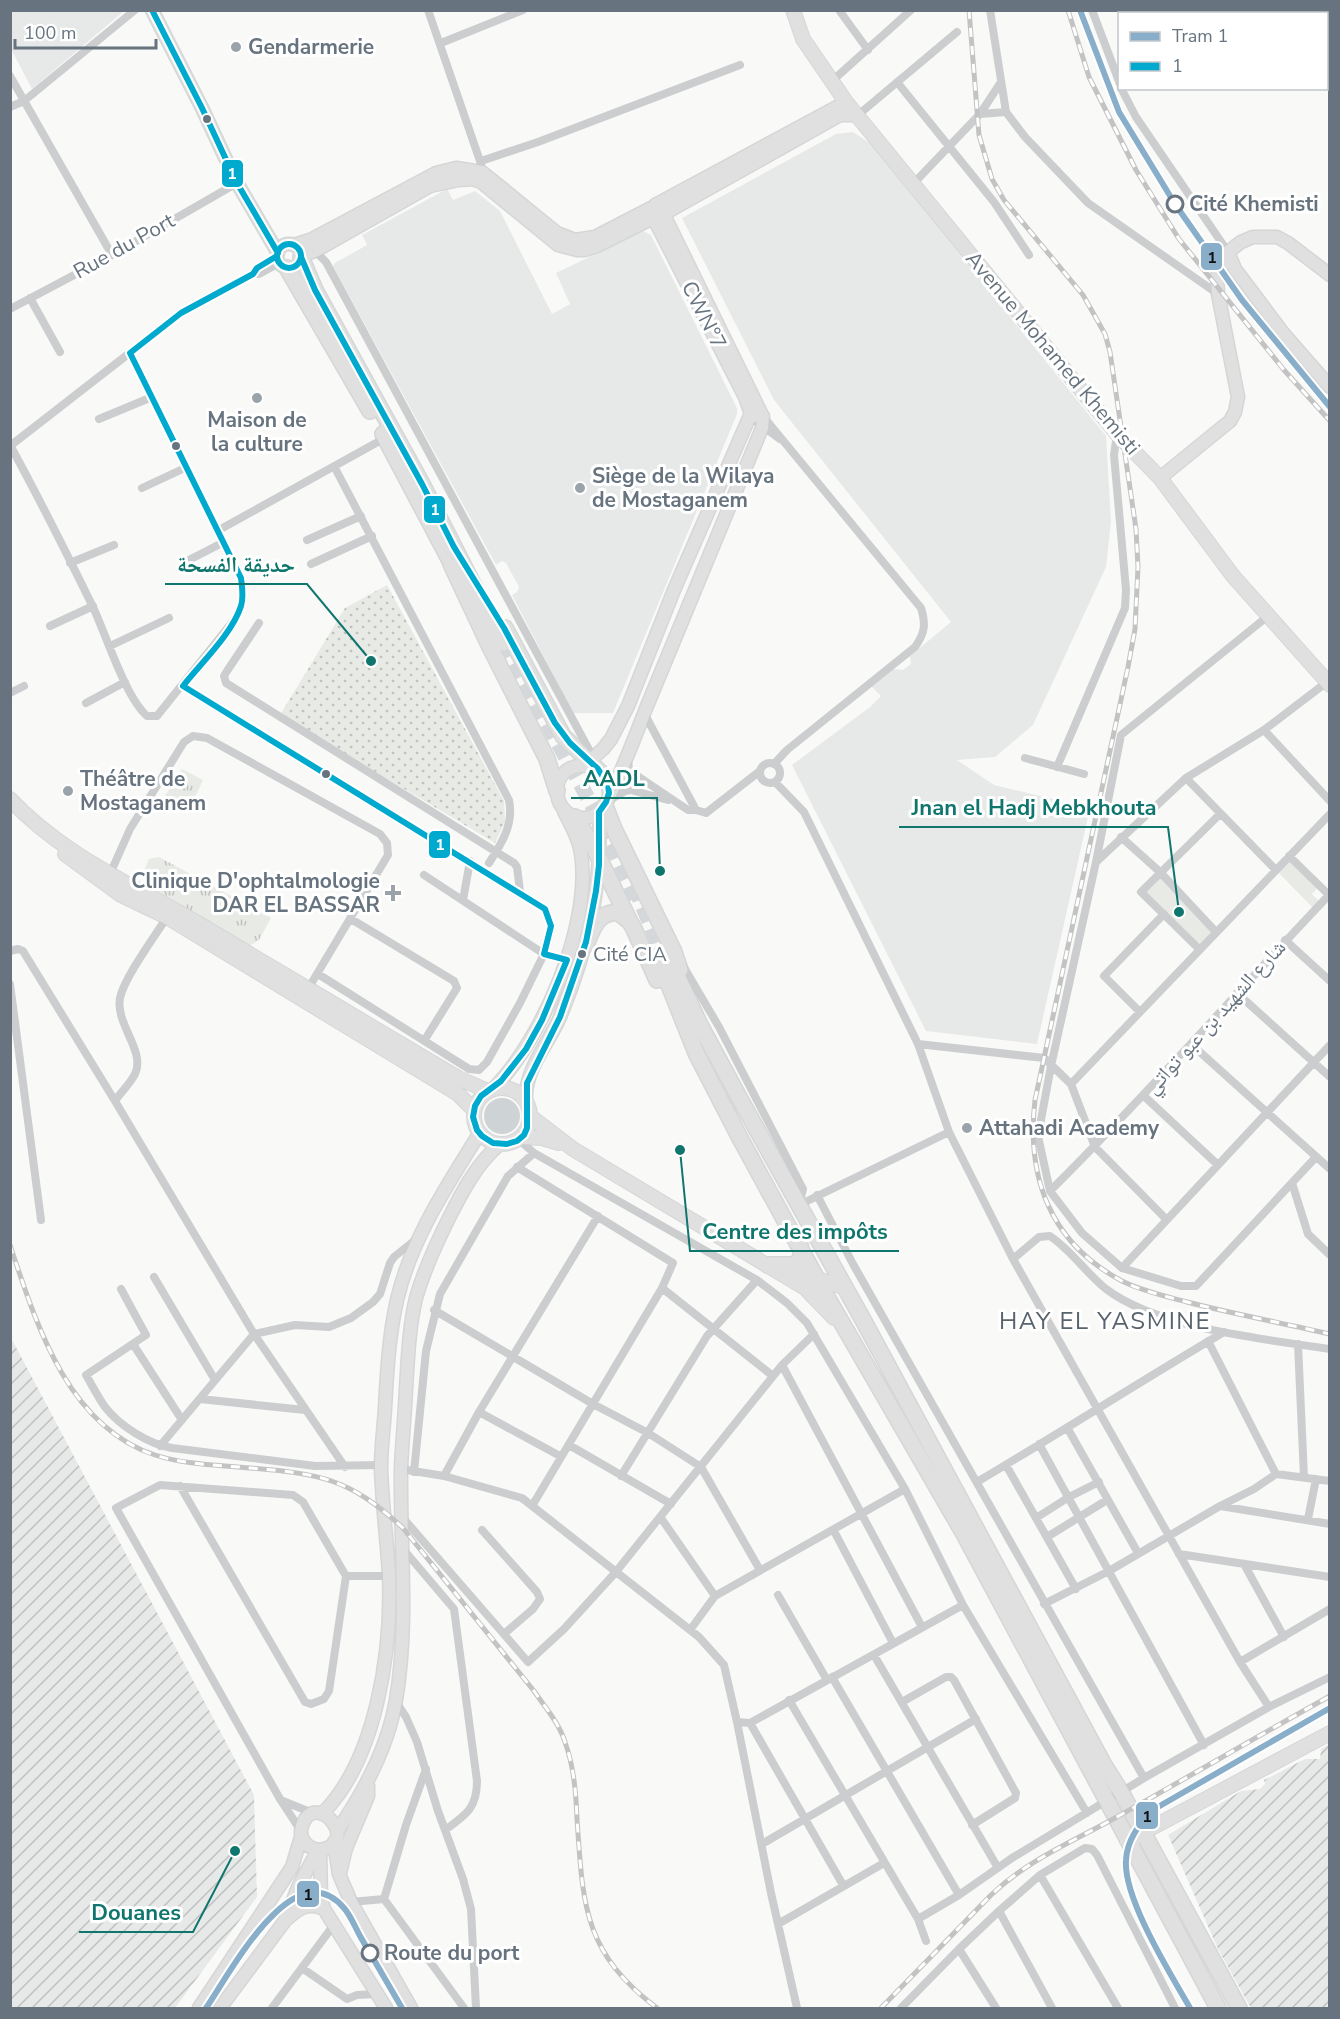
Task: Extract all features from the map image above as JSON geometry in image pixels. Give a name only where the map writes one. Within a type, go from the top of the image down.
[{"type":"highway","points":[[300,250],[315,290],[422,484],[490,647],[547,759],[557,791]]},
{"type":"highway","points":[[280,260],[450,550],[501,644]]},
{"type":"highway","points":[[450,550],[504,628],[563,736],[593,765]]},
{"type":"highway","points":[[605,804],[664,953],[696,1053]]},
{"type":"highway","points":[[575,817],[599,859],[667,1001],[846,1331],[964,1534],[1218,2008]]},
{"type":"highway","points":[[586,945],[597,922],[607,914],[619,913],[630,922]]},
{"type":"highway","points":[[664,953],[699,1023],[1104,1766],[1121,1792],[1239,2008]]},
{"type":"highway","points":[[768,1265],[795,1265],[800,1261],[802,1254],[799,1243]]},
{"type":"main road","points":[[152,10],[205,113],[237,183],[263,225],[280,260],[297,265],[300,250],[310,240],[436,173],[456,168],[481,171],[557,233],[575,240],[595,237],[656,212],[840,115],[858,116]]},
{"type":"main road","name":"Avenue Mohamed Khemisti","points":[[793,10],[803,39],[846,102],[1117,434],[1160,478],[1233,576],[1328,684]]},
{"type":"main road","points":[[656,212],[846,102]]},
{"type":"main road","points":[[280,260],[281,247],[300,250],[430,186],[446,181],[472,179],[481,171]]},
{"type":"main road","name":"CWN°7","points":[[656,212],[755,417]]},
{"type":"main road","points":[[263,225],[300,250]]},
{"type":"main road","points":[[1160,478],[1225,426],[1235,412],[1238,397],[1218,294],[1217,276],[1228,252],[1240,242],[1253,237],[1278,237],[1329,275]]},
{"type":"main road","points":[[1228,252],[1235,270],[1283,333],[1329,387]]},
{"type":"main road","points":[[562,807],[575,817],[592,817],[605,804],[628,756],[755,417]]},
{"type":"main road","points":[[573,1149],[542,1138],[519,1138],[500,1144],[492,1143],[479,1134],[474,1122],[474,1110],[481,1096],[512,1069],[538,1026],[567,960],[578,914],[583,872],[578,841],[562,807],[557,791],[558,783],[569,770],[593,765],[611,739],[628,706],[674,590],[755,417]]},
{"type":"main road","points":[[519,1138],[526,1131],[530,1116],[526,1101],[527,1083],[559,1020],[586,945],[596,895],[605,804],[609,788],[593,765]]},
{"type":"main road","points":[[11,799],[43,830],[110,874],[458,1078],[491,1089],[501,1087],[516,1091],[526,1101]]},
{"type":"main road","points":[[11,799],[101,883],[167,917],[458,1094],[474,1110]]},
{"type":"main road","points":[[530,1116],[573,1149],[805,1288],[846,1331]]},
{"type":"main road","points":[[199,2008],[292,1867],[305,1820],[319,1814],[347,1783],[367,1736],[386,1653],[389,1576],[381,1464],[397,1299],[420,1237],[446,1187],[479,1134]]},
{"type":"main road","points":[[301,1834],[308,1846],[319,1850],[330,1846],[368,1781],[387,1736],[396,1702],[404,1646],[401,1469],[411,1325],[424,1274],[454,1209],[480,1164],[500,1144]]},
{"type":"main road","points":[[768,1265],[844,1287]]},
{"type":"main road","points":[[1127,1841],[1329,1733]]},
{"type":"main road","points":[[339,1874],[353,1831],[368,1796],[368,1781]]},
{"type":"main road","points":[[319,1814],[333,1820],[339,1874],[351,1902],[411,2008]]},
{"type":"main road","points":[[336,1837],[353,1831]]},
{"type":"main road","points":[[319,1850],[321,1898],[324,1910],[386,2008]]},
{"type":"main road","points":[[284,1922],[299,1885],[319,1850]]},
{"type":"main road","points":[[220,2008],[284,1922],[305,1906],[315,1906],[324,1910]]},
{"type":"street","points":[[10,106],[24,100],[135,10]]},
{"type":"street","points":[[428,10],[441,43],[481,171],[549,138],[740,65]]},
{"type":"street","points":[[441,43],[502,14],[523,10]]},
{"type":"street","points":[[839,10],[868,50]]},
{"type":"street","points":[[831,82],[911,10]]},
{"type":"street","points":[[990,10],[1006,112],[1025,137],[1088,203],[1218,294]]},
{"type":"street","points":[[1092,10],[1118,81]]},
{"type":"street","points":[[858,116],[957,32]]},
{"type":"street","points":[[10,76],[112,255]]},
{"type":"street","points":[[913,184],[980,114],[1000,81]]},
{"type":"street","points":[[897,82],[994,202],[1029,255]]},
{"type":"street","points":[[1123,90],[1136,117],[1228,252]]},
{"type":"street","points":[[980,114],[1006,112]]},
{"type":"street","name":"Rue du Port","points":[[10,309],[112,255],[237,183]]},
{"type":"street","points":[[300,250],[327,262],[593,765]]},
{"type":"street","points":[[130,353],[219,530],[241,578],[243,593],[241,606],[234,620],[162,712],[151,718],[141,711],[125,682],[93,606],[11,446],[181,313],[253,274],[257,268],[280,260]]},
{"type":"street","points":[[30,298],[60,352]]},
{"type":"street","points":[[99,419],[152,397]]},
{"type":"street","points":[[628,756],[630,770],[688,810],[706,813],[766,764],[774,764],[787,750],[915,647],[925,629],[921,608],[786,443],[755,417]]},
{"type":"street","points":[[755,417],[786,443]]},
{"type":"street","points":[[1057,767],[1125,608],[1126,590],[1114,455],[1117,434]]},
{"type":"street","points":[[219,530],[335,468],[385,438]]},
{"type":"street","points":[[142,488],[187,467]]},
{"type":"street","points":[[335,468],[509,800],[512,811],[511,823],[489,863]]},
{"type":"street","points":[[307,540],[361,516]]},
{"type":"street","points":[[311,564],[372,536]]},
{"type":"street","points":[[185,562],[224,542]]},
{"type":"street","points":[[70,563],[114,545]]},
{"type":"street","points":[[51,626],[93,606]]},
{"type":"street","points":[[1268,616],[1121,735],[1096,862],[1050,1066],[1038,1136],[1050,1191],[1082,1233],[1122,1268],[1172,1284],[1196,1286],[1317,1157]]},
{"type":"street","points":[[110,646],[169,618]]},
{"type":"street","points":[[259,623],[224,676],[226,683],[514,863],[517,867],[519,891]]},
{"type":"street","points":[[86,703],[125,682]]},
{"type":"street","points":[[1096,862],[1186,778],[1264,730],[1328,684]]},
{"type":"street","points":[[10,693],[24,686]]},
{"type":"street","points":[[183,686],[519,891],[545,909],[550,919],[552,929],[544,954],[520,1004],[487,1062],[479,1070],[469,1069],[318,974]]},
{"type":"street","points":[[644,713],[696,810]]},
{"type":"street","points":[[1264,730],[1329,801]]},
{"type":"street","points":[[110,874],[130,829],[184,742],[193,736],[202,736],[384,838],[388,846],[388,855],[308,989]]},
{"type":"street","points":[[1025,758],[1084,774]]},
{"type":"street","points":[[760,771],[760,777],[764,781],[769,784],[775,782],[780,771],[774,764]]},
{"type":"street","points":[[1186,778],[1276,870]]},
{"type":"street","points":[[775,782],[804,812],[918,1044],[949,1132],[1013,1259],[1240,1662],[1269,1707]]},
{"type":"street","points":[[605,804],[625,791],[631,790],[662,800],[672,800]]},
{"type":"street","points":[[1199,949],[1141,892],[1220,814]]},
{"type":"street","points":[[1071,1084],[1329,814]]},
{"type":"street","points":[[1121,837],[1160,872],[1216,932]]},
{"type":"street","points":[[1289,856],[1329,895]]},
{"type":"street","points":[[464,900],[470,861]]},
{"type":"street","points":[[424,875],[544,954],[567,960]]},
{"type":"street","name":"شارع الشهيد بن عبو تواتي","points":[[1050,1191],[1144,1096],[1285,940],[1329,895]]},
{"type":"street","points":[[1140,1012],[1105,975],[1164,914]]},
{"type":"street","points":[[115,1101],[134,1075],[137,1067],[136,1054],[121,1014],[120,996],[167,917]]},
{"type":"street","points":[[351,919],[454,981],[457,988],[424,1041]]},
{"type":"street","points":[[1285,940],[1329,981]]},
{"type":"street","points":[[10,951],[18,949],[23,951],[254,1334],[345,1467]]},
{"type":"street","points":[[664,953],[719,1027],[803,1189],[799,1205]]},
{"type":"street","points":[[10,984],[41,1220]]},
{"type":"street","points":[[1237,993],[1329,1077]]},
{"type":"street","points":[[918,1044],[1044,1058],[1071,1084],[1095,1147],[1167,1220]]},
{"type":"street","points":[[1191,1044],[1329,1169]]},
{"type":"street","points":[[1122,1268],[1329,1045]]},
{"type":"street","points":[[1144,1096],[1218,1165]]},
{"type":"street","points":[[799,1205],[949,1132]]},
{"type":"street","points":[[519,1138],[534,1153],[757,1280],[788,1303],[807,1323],[905,1490],[963,1605],[1087,1813]]},
{"type":"street","points":[[414,1472],[426,1351],[434,1310],[445,1282],[508,1176],[534,1153]]},
{"type":"street","points":[[517,1167],[671,1260],[673,1267],[532,1506]]},
{"type":"street","points":[[1292,1184],[1308,1234],[1329,1255]]},
{"type":"street","points":[[818,1195],[853,1264],[1144,1778]]},
{"type":"street","points":[[444,1476],[598,1216]]},
{"type":"street","points":[[1013,1259],[1039,1237],[1050,1236],[1065,1246],[1106,1288],[1130,1304],[1224,1332],[1329,1349]]},
{"type":"street","points":[[160,1446],[254,1334],[295,1325],[329,1327],[351,1318],[374,1302],[380,1294],[394,1257],[420,1237]]},
{"type":"street","points":[[154,1277],[215,1380]]},
{"type":"street","points":[[621,1476],[707,1336],[757,1280]]},
{"type":"street","points":[[662,1288],[773,1376]]},
{"type":"street","points":[[121,1289],[147,1335],[86,1375],[106,1408],[120,1422],[160,1446],[315,1466],[345,1467],[381,1464]]},
{"type":"street","points":[[434,1310],[593,1404],[648,1433],[701,1467],[760,1570]]},
{"type":"street","points":[[977,1482],[1068,1429],[1224,1332]]},
{"type":"street","points":[[403,1518],[528,1662],[564,1629],[615,1573],[782,1365],[813,1334]]},
{"type":"street","points":[[1208,1341],[1276,1474]]},
{"type":"street","points":[[133,1344],[182,1420]]},
{"type":"street","points":[[1298,1344],[1304,1477]]},
{"type":"street","points":[[782,1365],[922,1627]]},
{"type":"street","points":[[200,1399],[305,1410]]},
{"type":"street","points":[[480,1412],[560,1456]]},
{"type":"street","points":[[1068,1429],[1138,1553]]},
{"type":"street","points":[[1039,1444],[1204,1745]]},
{"type":"street","points":[[569,1445],[671,1504]]},
{"type":"street","points":[[1006,1465],[1076,1588]]},
{"type":"street","points":[[401,1469],[444,1476],[522,1498],[699,1637],[724,1665],[797,2008]]},
{"type":"street","points":[[1044,1604],[1109,1571],[1220,1506],[1254,1489],[1276,1474],[1329,1481]]},
{"type":"street","points":[[1308,1519],[1316,1479]]},
{"type":"street","points":[[1036,1518],[1069,1497],[1099,1482]]},
{"type":"street","points":[[180,1486],[305,1702],[310,1704],[324,1699],[329,1691],[346,1576],[303,1502],[293,1495],[180,1486],[160,1485],[116,1508],[301,1834]]},
{"type":"street","points":[[690,1630],[715,1596],[905,1490]]},
{"type":"street","points":[[1047,1537],[1107,1500]]},
{"type":"street","points":[[1220,1506],[1329,1524]]},
{"type":"street","points":[[661,1518],[715,1596]]},
{"type":"street","points":[[482,1530],[537,1592],[540,1599],[533,1609],[504,1634]]},
{"type":"street","points":[[834,1530],[893,1643]]},
{"type":"street","points":[[403,1549],[454,1609],[477,1795],[471,1808],[463,1817],[445,1830]]},
{"type":"street","points":[[1179,1554],[1329,1577]]},
{"type":"street","points":[[1244,1564],[1284,1637]]},
{"type":"street","points":[[346,1576],[389,1576]]},
{"type":"street","points":[[778,1595],[959,1895]]},
{"type":"street","points":[[737,1722],[750,1723],[963,1605]]},
{"type":"street","points":[[1240,1662],[1329,1609]]},
{"type":"street","points":[[874,1655],[998,1868]]},
{"type":"street","points":[[902,1701],[946,1677],[951,1677],[976,1719],[1016,1796],[972,1825]]},
{"type":"street","points":[[918,1919],[959,1895],[1012,1858],[1144,1778],[1269,1707],[1329,1677]]},
{"type":"street","points":[[789,1700],[918,1919],[926,1941]]},
{"type":"street","points":[[396,1702],[406,1717],[426,1769],[471,1909],[476,2008]]},
{"type":"street","points":[[762,1844],[976,1719]]},
{"type":"street","points":[[750,1723],[843,1885]]},
{"type":"street","points":[[384,1899],[406,1825],[426,1769]]},
{"type":"street","points":[[280,1799],[319,1814]]},
{"type":"street","points":[[907,2007],[959,1949],[999,1911],[1040,1875],[1084,1848],[1092,1849],[1097,1855],[1176,2008]]},
{"type":"street","points":[[778,1924],[884,1863]]},
{"type":"street","points":[[1040,1875],[1118,2008]]},
{"type":"street","points":[[351,1902],[384,1899]]},
{"type":"street","points":[[384,1899],[464,2008]]},
{"type":"street","points":[[999,1911],[1052,2008]]},
{"type":"street","points":[[272,2008],[333,1926]]},
{"type":"street","points":[[959,1949],[991,2007]]},
{"type":"street","points":[[302,1968],[347,1999],[357,1995],[376,1994]]},
{"type":"shaded area","points":[[10,11],[124,11],[32,89],[11,49]]},
{"type":"shaded area","points":[[853,132],[871,144],[1106,436],[1111,521],[1106,567],[1033,725],[995,757],[957,760],[994,785],[1090,808],[1037,1044],[926,1031],[792,765],[870,707],[881,696],[871,686],[893,669],[903,670],[911,664],[910,656],[951,622],[774,400],[682,218],[836,134]]},
{"type":"shaded area","name":"Siège de la Wilaya de Mostaganem","points":[[447,189],[453,200],[475,191],[500,211],[552,314],[570,304],[556,273],[643,231],[651,235],[737,408],[737,414],[613,713],[573,713],[512,595],[519,587],[506,563],[502,561],[496,565],[333,266],[367,245],[362,235]]},
{"type":"shaded area","points":[[502,1098],[515,1103],[520,1116],[515,1129],[502,1134],[489,1129],[484,1116],[489,1103]]},
{"type":"shaded area","points":[[10,1336],[254,1795],[257,1897],[175,2008],[11,2008]]},
{"type":"shaded area","points":[[1329,1744],[1329,2008],[1251,2008],[1218,1949],[1168,1835],[1241,1791],[1260,1789],[1265,1784],[1264,1780],[1305,1759],[1320,1759],[1321,1749]]},
{"type":"green space","points":[[387,585],[504,801],[505,822],[495,843],[280,715],[345,608]]},
{"type":"green space","points":[[182,769],[203,780],[195,797],[167,812],[158,812],[156,810]]},
{"type":"green space","points":[[1289,856],[1319,886],[1312,894],[1321,903],[1315,910],[1276,870]]},
{"type":"green space","points":[[159,857],[271,918],[259,940],[251,945],[243,943],[158,894],[153,889],[145,868],[149,859]]},
{"type":"green space","points":[[1160,872],[1216,932],[1199,949],[1141,892]]},
{"type":"tunnel","points":[[503,643],[617,851]]},
{"type":"tunnel","points":[[609,845],[634,899]]},
{"type":"tunnel","points":[[634,886],[662,953]]},
{"type":"railway","points":[[969,10],[979,135],[992,179],[1004,200],[1083,295],[1105,334],[1110,352],[1136,529],[1138,567],[1135,629],[1035,1100],[1033,1128],[1040,1181],[1048,1205],[1060,1227],[1077,1248],[1097,1265],[1122,1281],[1222,1311],[1330,1334]]},
{"type":"railway","points":[[1068,10],[1089,77],[1136,170],[1179,239],[1284,370],[1330,421]]},
{"type":"railway","points":[[10,1245],[31,1307],[59,1368],[77,1396],[99,1421],[125,1441],[155,1455],[179,1461],[315,1476],[350,1489],[366,1498],[403,1528],[534,1691],[559,1728],[572,1770],[585,1902],[592,1925],[614,1967],[657,2008]]},
{"type":"railway","points":[[881,2008],[991,1895],[1020,1872],[1330,1696]]},
{"type":"tram line","name":"1","points":[[1080,10],[1119,112],[1175,204],[1242,300],[1330,407]]},
{"type":"tram line","name":"1","points":[[1190,2008],[1149,1935],[1132,1894],[1126,1860],[1131,1839],[1151,1811],[1330,1708]]},
{"type":"tram line","name":"1","points":[[206,2008],[230,1970],[265,1924],[284,1905],[305,1894],[325,1894],[344,1908],[402,2008]]},
{"type":"transit line","name":"1","points":[[152,10],[237,183],[278,253]]},
{"type":"transit line","name":"1","points":[[289,244],[297,248],[301,256],[297,264],[289,268],[281,264],[277,256],[281,248],[289,244]]},
{"type":"transit line","name":"1","points":[[277,256],[257,268],[253,274],[181,313],[130,353],[241,578],[242,599],[237,617],[223,638],[183,686],[545,909],[551,926],[544,954],[567,960],[542,1020],[526,1049],[501,1081],[481,1096],[475,1106],[473,1117],[477,1130],[482,1136],[493,1143],[507,1144],[517,1141],[524,1135],[527,1128],[527,1083],[560,1017],[586,942],[599,865],[599,812],[606,802],[609,793],[608,785],[598,769],[570,743],[555,723],[504,628],[454,547],[422,484],[315,290],[301,257]]},
{"type":"place","name":"Gendarmerie","points":[[236,47]]},
{"type":"place","name":"Cité Khemisti","points":[[1175,204]]},
{"type":"place","name":"Maison de la culture","points":[[257,398]]},
{"type":"place","name":"Siège de la Wilaya de Mostaganem","points":[[580,488]]},
{"type":"place","name":"حديقة الفسحة","points":[[371,661]]},
{"type":"place","name":"Théâtre de Mostaganem","points":[[68,791]]},
{"type":"place","name":"AADL","points":[[660,871]]},
{"type":"place","name":"Clinique D'ophtalmologie DAR EL BASSAR","points":[[393,893]]},
{"type":"place","name":"Jnan el Hadj Mebkhouta","points":[[1179,912]]},
{"type":"place","name":"Cité CIA","points":[[582,954]]},
{"type":"place","name":"Attahadi Academy","points":[[967,1128]]},
{"type":"place","name":"Centre des impôts","points":[[680,1150]]},
{"type":"place","name":"Douanes","points":[[235,1851]]},
{"type":"place","name":"Route du port","points":[[370,1953]]},
{"type":"district","name":"HAY EL YASMINE","points":[[1105,1321]]}]
